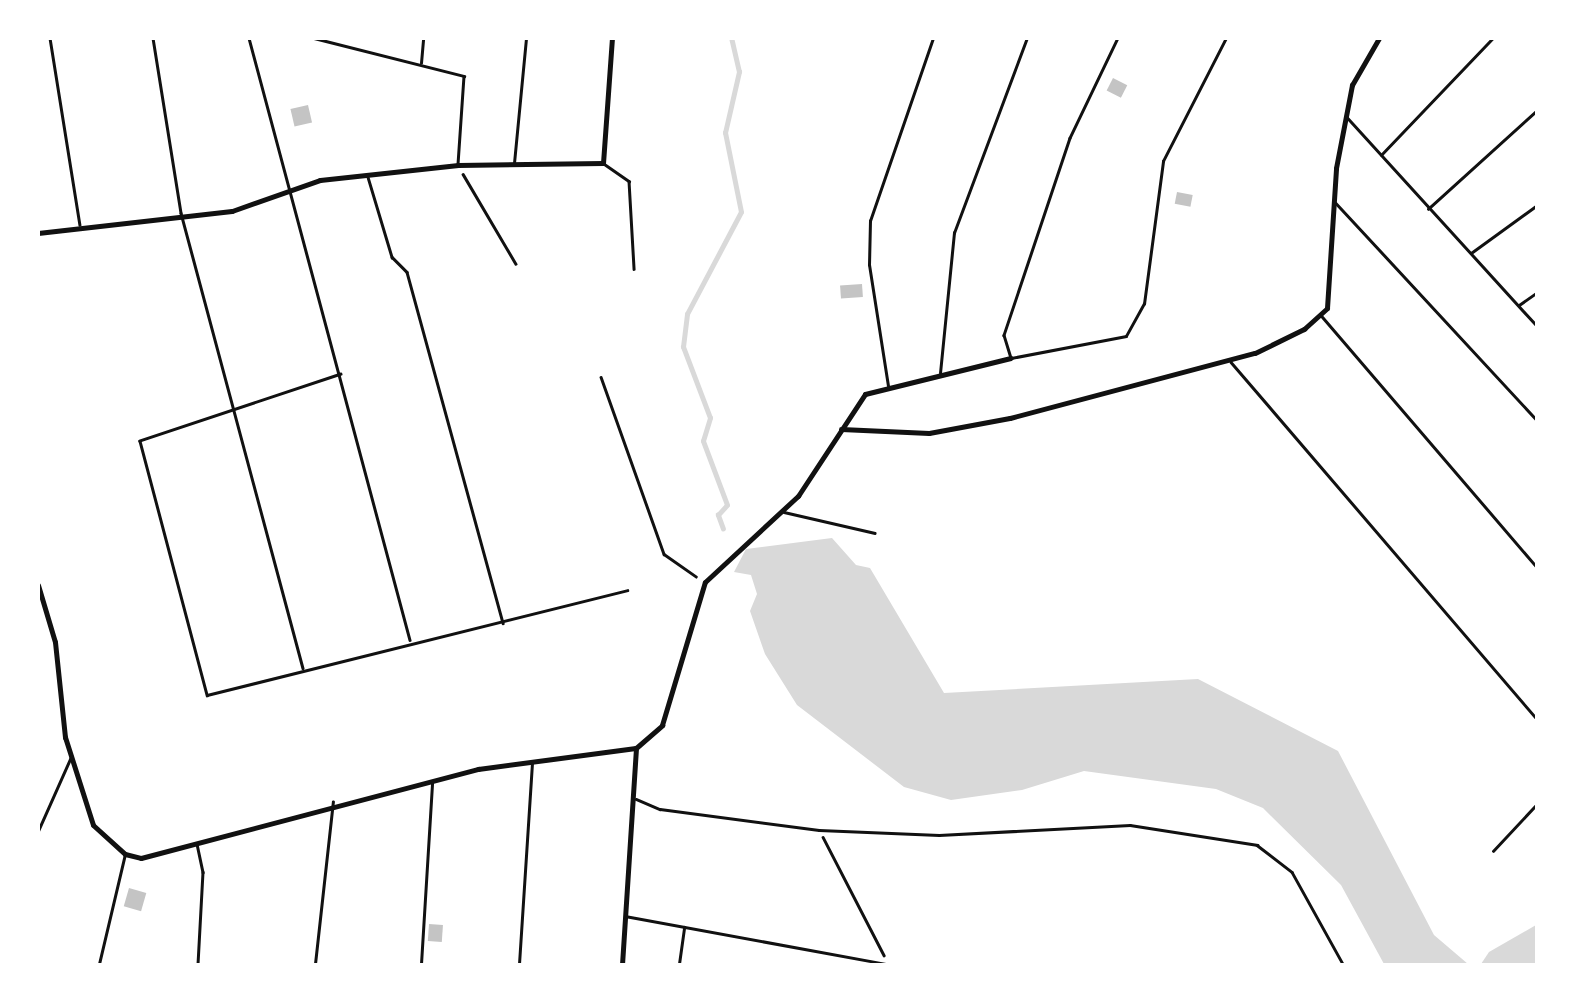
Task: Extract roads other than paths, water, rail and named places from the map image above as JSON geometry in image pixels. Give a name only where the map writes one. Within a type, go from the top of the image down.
[{"type":"street","points":[[38,233],[80,225],[181,213],[232,211],[287,187],[367,174],[458,165],[513,167],[603,163],[612,38]]},
{"type":"street","points":[[841,429],[929,433],[1229,360],[1268,347],[1320,314],[1330,290],[1335,202],[1352,85],[1378,38]]},
{"type":"street","points":[[38,585],[55,642],[71,756],[93,825],[125,854],[141,858],[334,802],[432,779],[532,760],[636,748],[662,725],[705,582],[798,496],[865,394],[940,373],[1011,358]]},
{"type":"street","points":[[622,964],[636,799],[636,748]]},
{"type":"lane","points":[[50,38],[80,225]]},
{"type":"lane","points":[[153,38],[181,213],[303,668]]},
{"type":"lane","points":[[250,38],[287,187],[341,374],[411,642]]},
{"type":"lane","points":[[314,38],[464,76],[458,165]]},
{"type":"lane","points":[[421,63],[423,38]]},
{"type":"lane","points":[[513,167],[526,38]]},
{"type":"lane","points":[[888,386],[869,265],[870,221],[933,38]]},
{"type":"lane","points":[[940,373],[954,233],[1027,38]]},
{"type":"lane","points":[[1118,38],[1070,138],[1004,335],[1011,358],[1126,336],[1144,304],[1163,161],[1226,38]]},
{"type":"lane","points":[[1381,155],[1493,38]]},
{"type":"lane","points":[[1428,209],[1536,111]]},
{"type":"lane","points":[[1346,116],[1536,325]]},
{"type":"lane","points":[[603,163],[629,180],[634,269]]},
{"type":"lane","points":[[367,174],[392,257],[411,284],[503,624]]},
{"type":"lane","points":[[1335,202],[1536,419]]},
{"type":"lane","points":[[1471,253],[1536,206]]},
{"type":"lane","points":[[1519,306],[1536,293]]},
{"type":"lane","points":[[1320,314],[1536,566]]},
{"type":"lane","points":[[1229,360],[1536,718]]},
{"type":"lane","points":[[341,374],[234,413],[140,441],[207,695],[303,668],[411,642],[503,624],[627,590]]},
{"type":"lane","points":[[780,512],[875,533]]},
{"type":"lane","points":[[38,831],[71,756]]},
{"type":"lane","points":[[519,964],[532,760]]},
{"type":"lane","points":[[421,964],[432,779]]},
{"type":"lane","points":[[636,799],[660,809],[820,830],[939,835],[1130,825],[1257,845],[1292,872],[1343,964]]},
{"type":"lane","points":[[315,964],[334,802]]},
{"type":"lane","points":[[1493,851],[1536,805]]},
{"type":"lane","points":[[196,841],[203,872],[198,964]]},
{"type":"lane","points":[[99,964],[125,854]]},
{"type":"lane","points":[[625,916],[888,964]]},
{"type":"lane","points":[[679,964],[684,927]]},
{"type":"waterway","points":[[723,529],[718,515],[727,505],[703,441],[710,418],[683,347],[687,314],[741,212],[725,133],[739,72],[731,38]]}]
